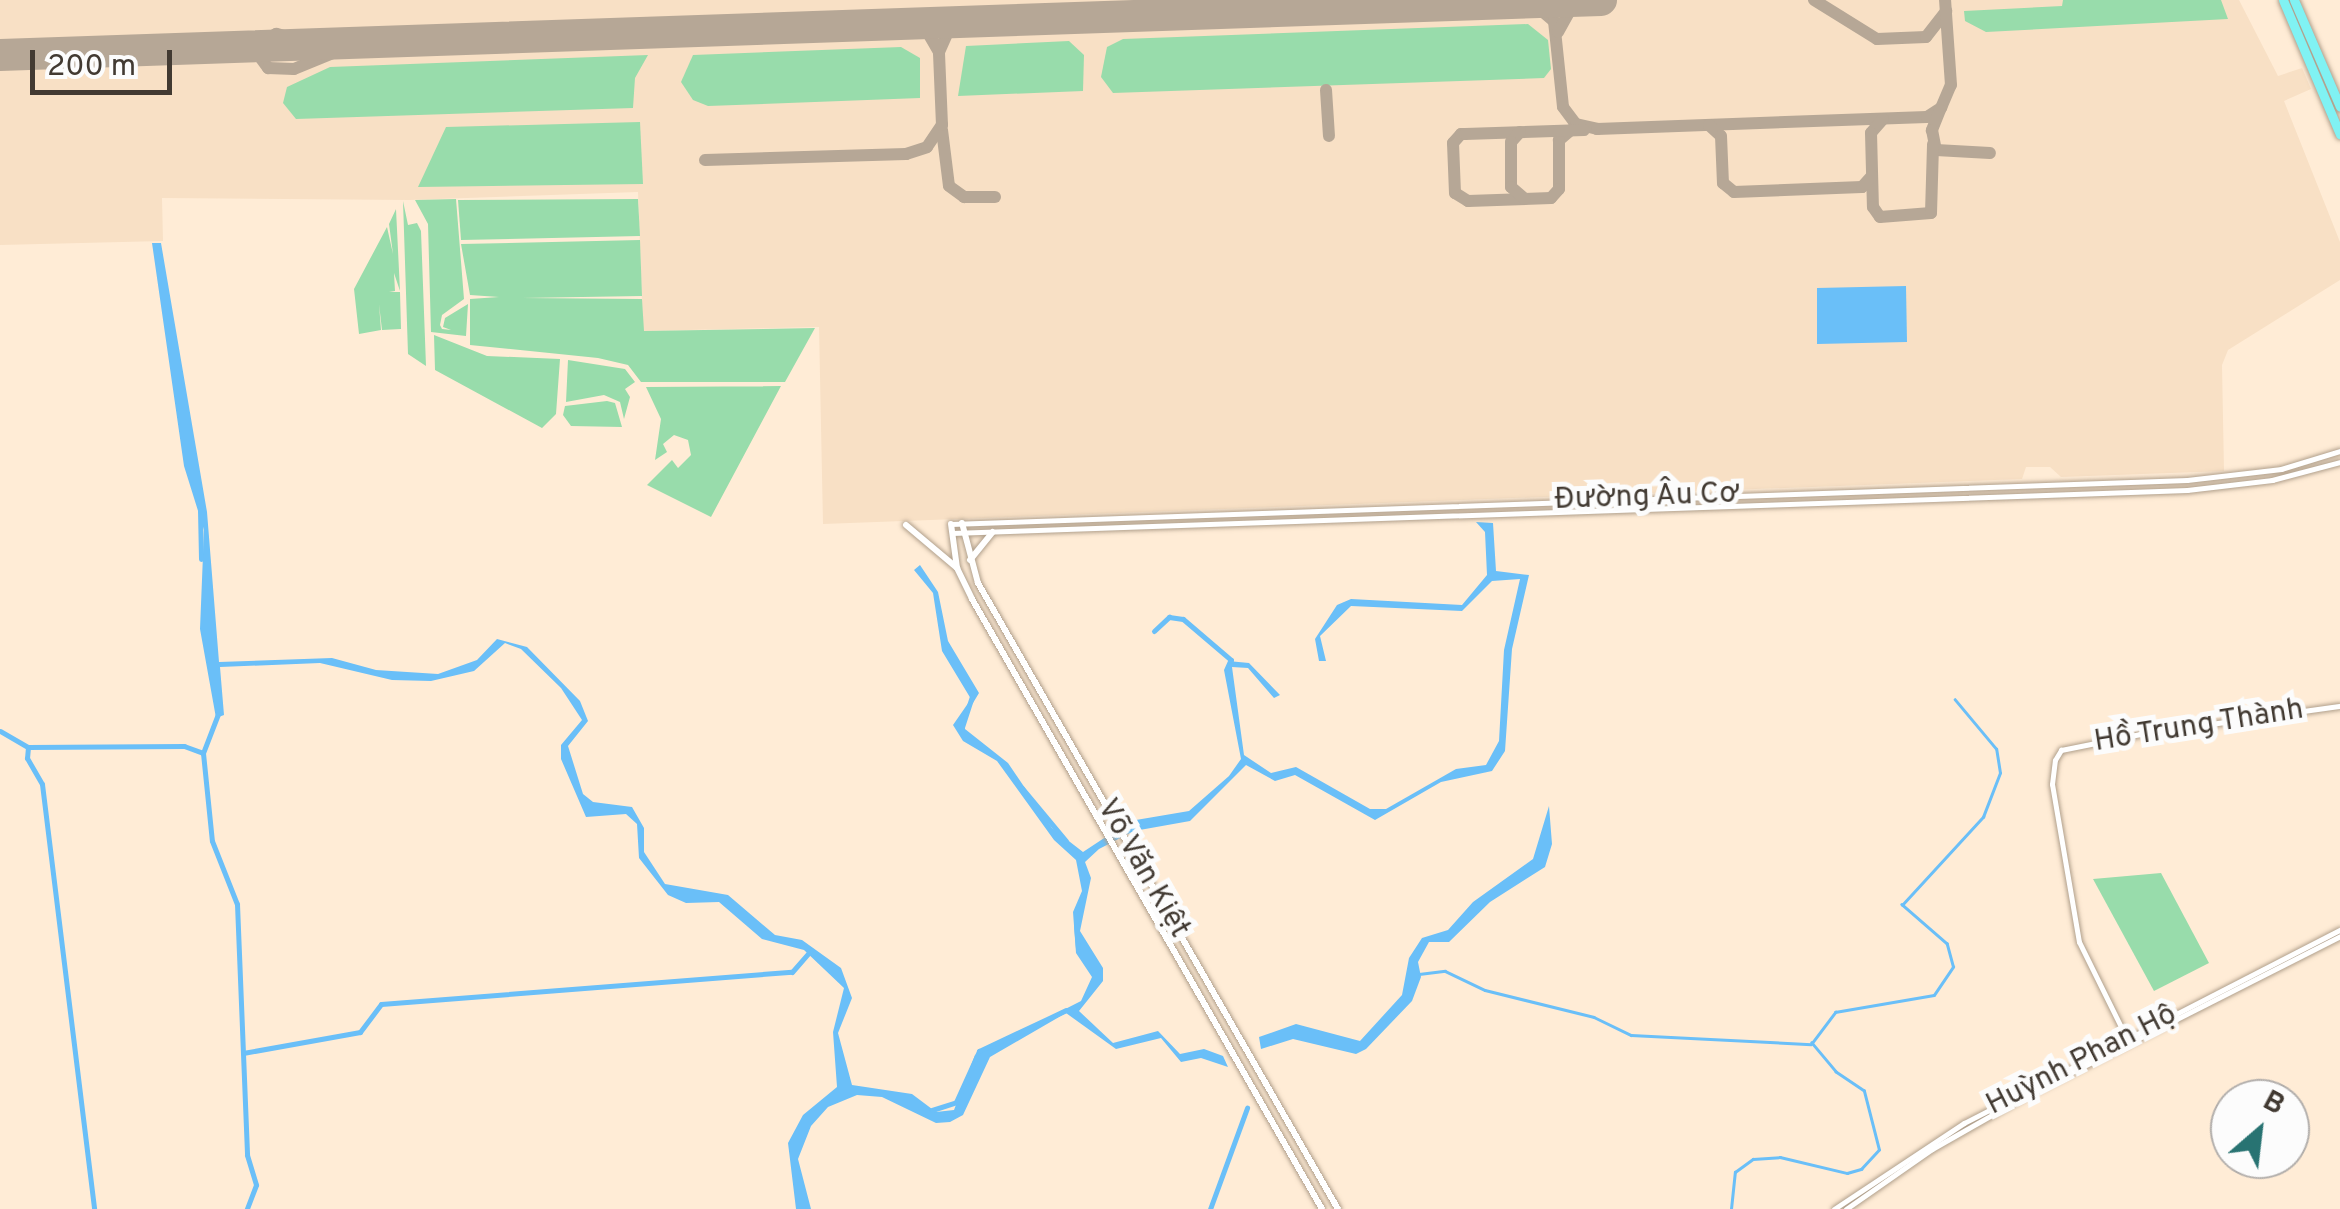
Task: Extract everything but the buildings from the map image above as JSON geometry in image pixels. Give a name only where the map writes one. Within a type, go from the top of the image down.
[{"type":"highway","points":[[2282,0],[2340,134]]},
{"type":"highway","points":[[2294,0],[2340,107]]},
{"type":"main road","name":"Võ Văn Kiệt","points":[[951,524],[957,568],[1119,861],[1322,1209]]},
{"type":"main road","name":"Võ Văn Kiệt","points":[[962,524],[971,567],[1338,1209]]},
{"type":"main road","points":[[906,525],[957,568]]},
{"type":"main road","points":[[971,567],[976,546],[993,532]]},
{"type":"main road","points":[[1291,1154],[1302,1149]]},
{"type":"street","name":"Đường Âu Cơ","points":[[952,534],[1559,502],[2169,480],[2253,474],[2340,451]]},
{"type":"street","name":"Đường Âu Cơ","points":[[951,524],[1061,526],[1560,513],[2170,491],[2272,480],[2340,462]]},
{"type":"street","points":[[2169,480],[2170,491]]},
{"type":"street","points":[[1559,502],[1560,513]]},
{"type":"street","points":[[1034,708],[1045,701]]},
{"type":"street","name":"Hồ Trung Thành","points":[[2126,1036],[2079,942],[2052,784],[2054,760],[2062,750],[2140,734],[2340,706]]},
{"type":"street","name":"Huỳnh Phan Hộ","points":[[1846,1209],[1966,1129],[2340,933]]},
{"type":"street","name":"Huỳnh Phan Hộ","points":[[1834,1209],[1929,1143],[2126,1036],[2184,1012]]},
{"type":"shaded area","points":[[0,0],[2239,0],[2278,76],[2302,68],[2311,89],[2284,101],[2340,242],[2340,280],[2228,350],[2222,365],[2224,471],[2061,477],[2050,467],[2026,467],[2022,479],[823,524],[819,327],[643,331],[638,192],[409,200],[162,198],[163,241],[0,245]]},
{"type":"green space","points":[[2063,0],[2221,0],[2228,19],[1986,32],[1965,21],[1964,11],[2062,6]]},
{"type":"green space","points":[[1528,24],[1548,40],[1551,69],[1544,78],[1113,93],[1101,77],[1107,47],[1123,39]]},
{"type":"green space","points":[[1069,41],[1084,55],[1083,91],[958,96],[966,46]]},
{"type":"green space","points":[[901,47],[920,58],[920,98],[708,106],[693,100],[681,82],[693,55]]},
{"type":"green space","points":[[648,55],[635,78],[633,108],[296,119],[283,103],[287,87],[330,67]]},
{"type":"green space","points":[[640,122],[643,184],[418,187],[446,127]]},
{"type":"green space","points":[[456,199],[464,299],[442,315],[440,325],[442,329],[451,330],[443,327],[445,318],[468,304],[466,336],[431,332],[428,224],[415,200]]},
{"type":"green space","points":[[638,199],[640,236],[461,240],[458,200]]},
{"type":"green space","points":[[403,201],[408,225],[417,223],[421,231],[426,366],[408,354]]},
{"type":"green space","points":[[396,209],[400,291],[394,273],[395,291],[389,292],[400,292],[401,329],[382,330],[379,304],[381,330],[359,334],[354,289],[387,227],[393,254],[389,224]]},
{"type":"green space","points":[[640,240],[642,296],[522,298],[642,299],[644,331],[815,328],[785,382],[641,382],[628,365],[598,358],[470,345],[470,299],[499,297],[470,295],[461,244]]},
{"type":"green space","points":[[434,335],[487,356],[560,359],[556,414],[542,428],[435,370]]},
{"type":"green space","points":[[568,360],[625,369],[635,382],[625,389],[630,397],[624,419],[620,402],[604,395],[566,402]]},
{"type":"green space","points":[[781,386],[711,517],[647,485],[672,460],[678,468],[691,455],[688,440],[674,435],[663,444],[667,452],[655,460],[661,419],[646,387]]},
{"type":"green space","points":[[615,403],[622,427],[571,426],[563,415],[565,406]]},
{"type":"green space","points":[[2161,873],[2209,963],[2154,991],[2093,879]]},
{"type":"water","points":[[152,243],[161,243],[207,512],[219,662],[332,658],[376,670],[438,674],[477,660],[497,639],[527,647],[580,701],[588,721],[568,746],[583,794],[593,802],[632,807],[644,828],[644,852],[665,884],[728,895],[775,935],[802,940],[841,968],[852,998],[838,1033],[852,1085],[912,1094],[936,1112],[954,1110],[975,1055],[1081,1001],[1092,977],[1076,953],[1073,912],[1082,891],[1076,860],[1054,840],[997,761],[963,741],[953,725],[971,699],[942,651],[933,593],[914,570],[920,565],[938,592],[948,641],[979,693],[964,718],[965,729],[1008,763],[1052,828],[1083,852],[1130,821],[1189,811],[1229,776],[1241,759],[1224,670],[1228,661],[1249,663],[1280,695],[1274,698],[1248,668],[1232,667],[1244,755],[1271,773],[1296,767],[1370,809],[1386,809],[1456,769],[1486,765],[1499,741],[1504,650],[1520,579],[1492,581],[1462,611],[1351,606],[1320,636],[1326,661],[1319,661],[1315,639],[1337,605],[1351,599],[1462,605],[1487,575],[1485,532],[1476,522],[1493,523],[1496,571],[1529,575],[1512,649],[1505,751],[1492,771],[1441,782],[1375,820],[1295,775],[1275,781],[1246,765],[1190,821],[1134,831],[1099,849],[1085,862],[1091,878],[1080,931],[1103,968],[1103,981],[1079,1011],[1113,1043],[1158,1031],[1180,1054],[1204,1049],[1223,1056],[1228,1067],[1201,1058],[1181,1062],[1161,1038],[1116,1049],[1066,1013],[990,1057],[963,1115],[950,1122],[936,1123],[882,1097],[857,1095],[828,1107],[811,1126],[798,1159],[811,1209],[796,1209],[788,1143],[803,1115],[837,1087],[833,1032],[844,988],[804,950],[762,939],[719,902],[686,903],[668,895],[639,858],[637,824],[626,814],[586,817],[561,759],[561,745],[582,720],[561,688],[521,649],[505,643],[474,671],[431,681],[392,680],[320,663],[220,667],[224,715],[216,718],[200,629],[204,530],[184,466]]},
{"type":"water","points":[[1906,286],[1907,342],[1817,344],[1817,288]]},
{"type":"water","points":[[1549,806],[1552,844],[1545,867],[1490,902],[1449,942],[1429,942],[1418,962],[1421,977],[1412,1001],[1366,1049],[1356,1054],[1293,1039],[1261,1049],[1259,1037],[1296,1024],[1360,1041],[1402,995],[1409,958],[1422,938],[1448,930],[1473,902],[1533,859]]},
{"type":"waterway","points":[[200,510],[201,559]]},
{"type":"waterway","points":[[1154,631],[1169,617],[1183,619],[1231,660],[1229,666]]},
{"type":"waterway","points":[[962,727],[972,697]]},
{"type":"waterway","points":[[1731,1209],[1735,1172],[1753,1159],[1780,1157],[1847,1173],[1861,1169],[1879,1150],[1864,1091],[1836,1072],[1812,1043],[1835,1012],[1934,995],[1953,967],[1947,944],[1902,905],[1983,817],[2000,773],[1996,749],[1955,700]]},
{"type":"waterway","points":[[218,714],[203,753],[212,841],[237,904],[247,1155],[256,1185],[247,1209]]},
{"type":"waterway","points":[[0,731],[28,747],[184,746],[203,753]]},
{"type":"waterway","points":[[28,747],[27,758],[42,784],[94,1209]]},
{"type":"waterway","points":[[1022,788],[1066,841]]},
{"type":"waterway","points":[[1076,925],[1078,947]]},
{"type":"waterway","points":[[243,1053],[360,1032],[381,1004],[792,972],[811,950]]},
{"type":"waterway","points":[[1419,974],[1445,971],[1485,990],[1594,1017],[1631,1035],[1811,1044]]},
{"type":"waterway","points":[[932,1110],[956,1102],[979,1051],[1066,1010]]},
{"type":"waterway","points":[[1210,1209],[1247,1108]]},
{"type":"taxiway","points":[[1558,32],[1571,9],[1601,0]]},
{"type":"taxiway","points":[[1814,0],[1877,39],[1926,37],[1946,11]]},
{"type":"taxiway","points":[[1514,3],[1536,6],[1554,21],[1563,107],[1576,124],[1597,129],[1927,117],[1941,108],[1951,85],[1945,0]]},
{"type":"taxiway","points":[[939,52],[948,32],[975,22]]},
{"type":"taxiway","points":[[705,160],[906,154],[927,147],[942,125],[939,52],[927,31],[903,24]]},
{"type":"taxiway","points":[[312,44],[276,34],[264,41],[260,57],[268,68],[294,69],[357,43]]},
{"type":"taxiway","points":[[1326,90],[1329,136]]},
{"type":"taxiway","points":[[1940,110],[1932,130],[1936,150],[1990,153]]},
{"type":"taxiway","points":[[1883,119],[1871,133],[1873,207],[1880,217],[1931,213],[1933,144]]},
{"type":"taxiway","points":[[1709,125],[1721,136],[1723,183],[1734,192],[1862,187],[1872,176]]},
{"type":"taxiway","points":[[942,130],[949,186],[964,197],[995,197]]},
{"type":"taxiway","points":[[1571,130],[1559,140],[1559,189],[1551,198],[1468,201],[1455,193],[1453,143],[1461,134],[1465,134],[1584,130]]},
{"type":"taxiway","points":[[1520,132],[1511,142],[1511,187],[1525,199]]},
{"type":"runway","points":[[0,55],[1601,0]]}]
